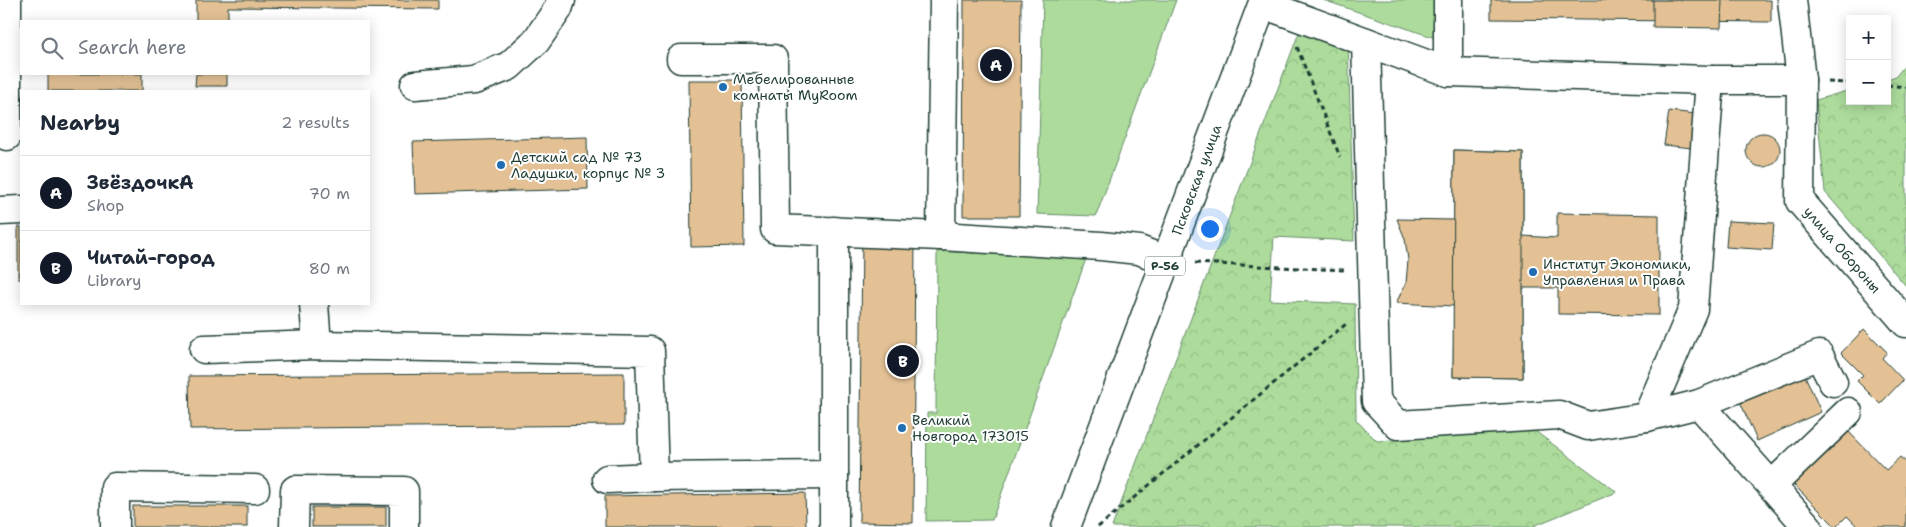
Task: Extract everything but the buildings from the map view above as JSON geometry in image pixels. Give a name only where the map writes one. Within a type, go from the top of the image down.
[{"type":"main road","points":[[7,0],[14,58],[7,136]]},
{"type":"main road","points":[[415,85],[474,80],[509,66],[536,41],[558,9],[561,0]]},
{"type":"main road","points":[[940,236],[944,0]]},
{"type":"main road","points":[[1448,0],[1448,72]]},
{"type":"main road","name":"улица Обороны","points":[[1792,0],[1801,80],[1800,201],[1906,323]]},
{"type":"main road","points":[[1264,2],[1448,72],[1710,80],[1801,80]]},
{"type":"main road","name":"Псковская улица","points":[[1066,527],[1264,2]]},
{"type":"main road","points":[[1366,42],[1376,401],[1398,425],[1559,415],[1588,426],[1647,417],[1699,404],[1819,355],[1833,382]]},
{"type":"main road","points":[[681,59],[772,59],[775,229],[940,236],[1140,250],[1167,261]]},
{"type":"main road","points":[[1647,417],[1693,309],[1710,80]]},
{"type":"main road","points":[[0,211],[20,210]]},
{"type":"main road","points":[[834,231],[834,527]]},
{"type":"main road","points":[[314,305],[317,345]]},
{"type":"main road","points":[[204,349],[317,345],[650,351],[654,477]]},
{"type":"main road","points":[[1699,404],[1808,527]]},
{"type":"main road","points":[[1772,485],[1848,412]]},
{"type":"main road","points":[[607,479],[834,475]]},
{"type":"main road","points":[[115,527],[115,487],[255,489]]},
{"type":"main road","points":[[294,527],[294,490],[304,490],[404,491],[404,527]]},
{"type":"path","points":[[1293,38],[1344,166]]},
{"type":"path","points":[[1891,85],[1906,86]]},
{"type":"path","points":[[1195,263],[1373,271]]},
{"type":"path","points":[[1098,527],[1374,301]]},
{"type":"green space","points":[[1043,0],[1176,0],[1096,216],[1037,214]]},
{"type":"green space","points":[[1323,0],[1439,0],[1438,39]]},
{"type":"green space","points":[[1303,22],[1348,39],[1354,241],[1274,237],[1270,300],[1355,304],[1356,420],[1377,441],[1535,431],[1617,492],[1531,527],[1112,527]]},
{"type":"green space","points":[[1906,64],[1906,286],[1825,192],[1816,100],[1846,91],[1846,105],[1891,105],[1891,78],[1896,76]]},
{"type":"green space","points":[[937,251],[1086,259],[992,520],[926,521],[927,413],[936,413]]},
{"type":"place","name":"ЗвёздочкА","points":[[996,65]]},
{"type":"place","name":"Мебелированные комнаты MyRoom","points":[[723,87]]},
{"type":"place","name":"Детский сад № 73 Ладушки, корпус № 3","points":[[501,165]]},
{"type":"place","name":"Институт Экономики, Управления и Права","points":[[1533,272]]},
{"type":"place","name":"Читай-город","points":[[903,361]]},
{"type":"place","name":"Великий Новгород 173015","points":[[902,428]]}]
